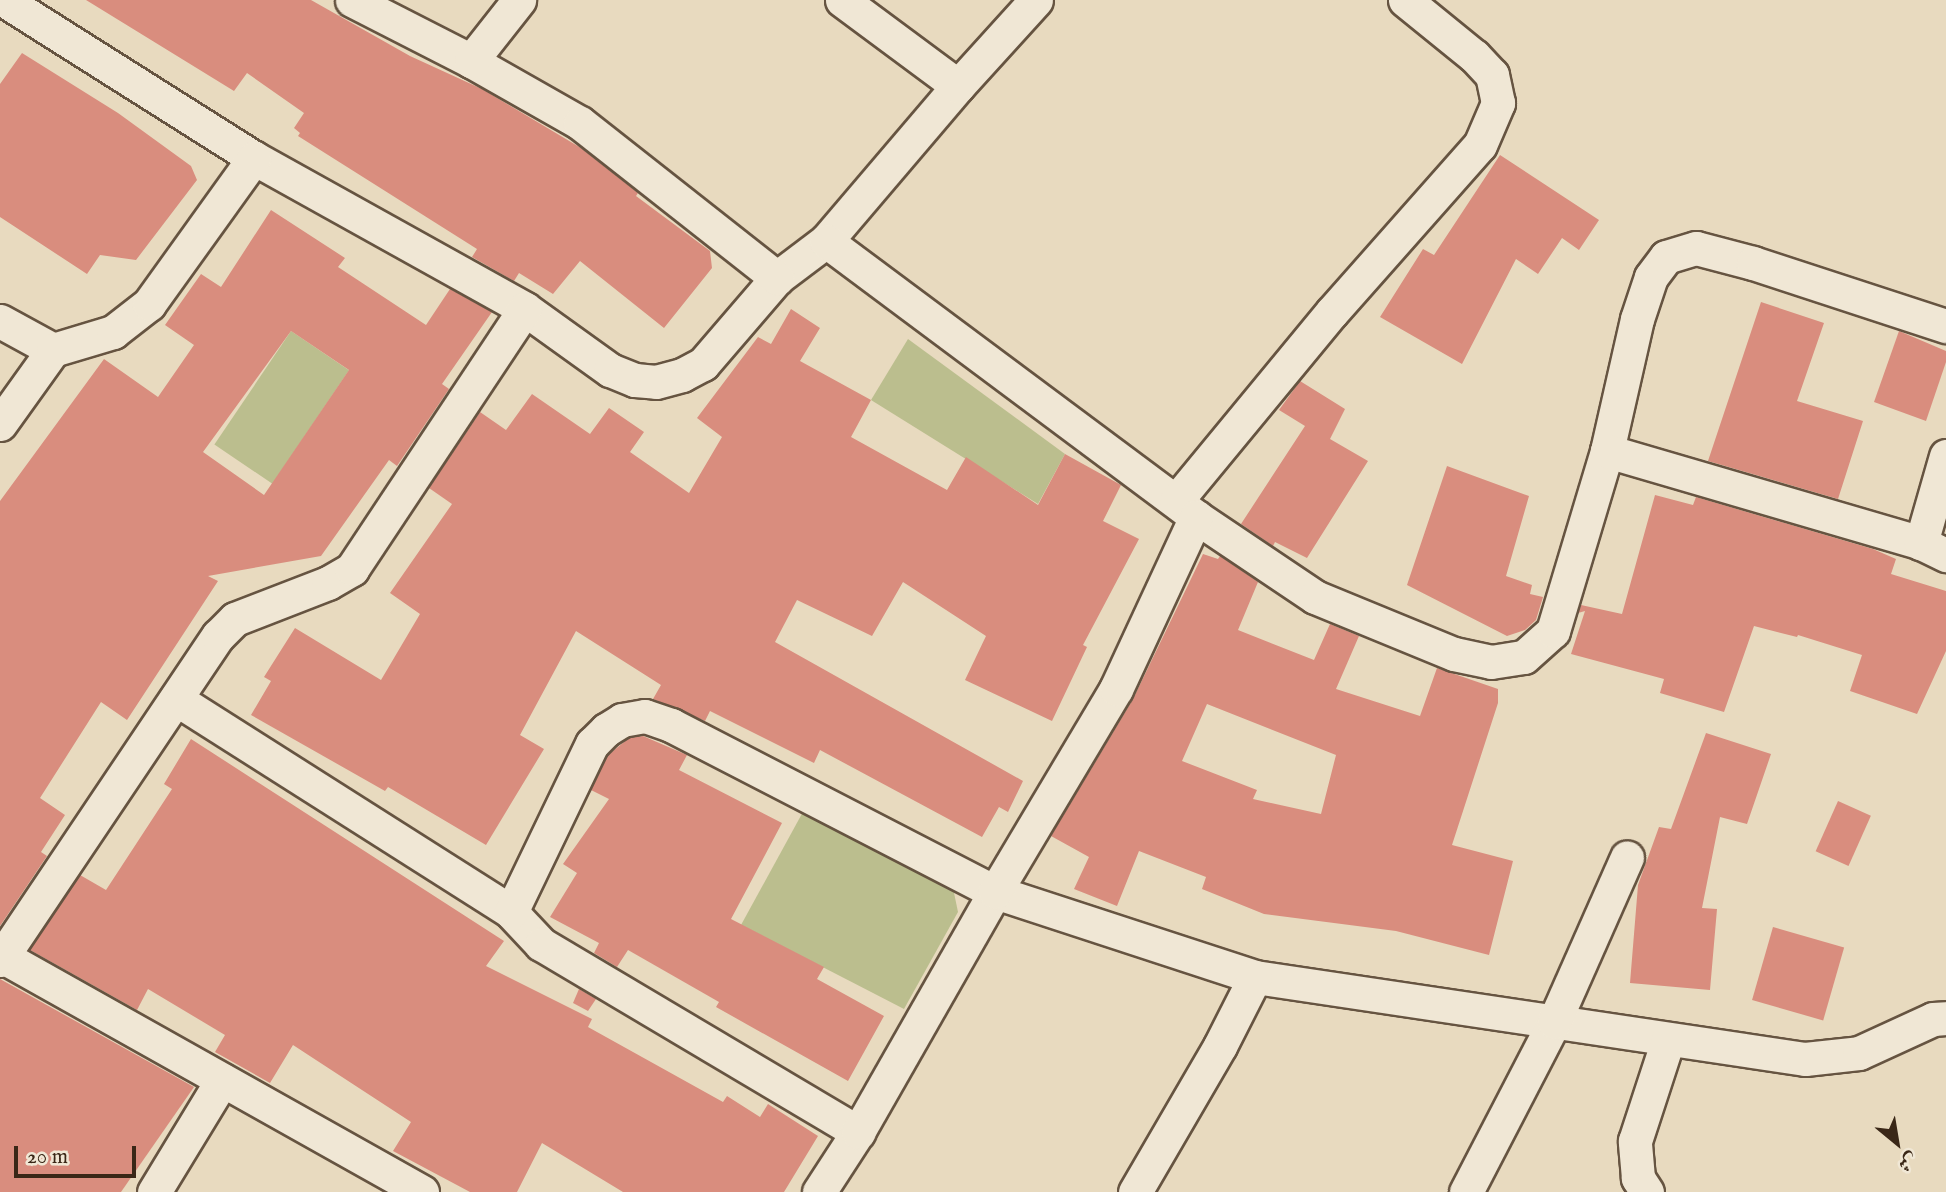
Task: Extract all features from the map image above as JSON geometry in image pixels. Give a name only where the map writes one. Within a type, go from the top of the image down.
[{"type":"street","points":[[352,0],[471,61],[580,122],[777,278]]},
{"type":"street","points":[[471,61],[519,0]]},
{"type":"street","points":[[842,0],[958,86]]},
{"type":"street","points":[[5,8],[254,158],[525,309],[610,370],[635,380],[656,382],[682,375],[703,364],[777,278],[826,241],[958,86],[1036,0]]},
{"type":"street","points":[[819,1192],[858,1132],[995,892],[1116,689],[1186,509],[1332,312],[1479,145],[1498,103],[1492,75],[1474,56],[1405,0]]},
{"type":"street","points":[[0,424],[53,350],[113,332],[149,304],[254,158]]},
{"type":"street","points":[[826,241],[1186,509],[1315,597],[1454,654],[1491,662],[1524,657],[1553,631],[1607,451],[1637,319],[1651,277],[1666,257],[1696,248],[1753,263],[1946,326]]},
{"type":"street","points":[[422,1192],[1,957],[218,636],[235,619],[328,583],[352,569],[525,309]]},
{"type":"street","points":[[0,321],[53,350]]},
{"type":"street","points":[[1607,451],[1934,549],[1946,456]]},
{"type":"street","points":[[176,699],[511,912],[541,944],[858,1132]]},
{"type":"street","points":[[511,912],[592,744],[606,730],[622,720],[645,716],[671,724],[995,892],[1255,977],[1805,1059],[1859,1053],[1933,1019],[1946,1018]]},
{"type":"street","points":[[1466,1192],[1554,1022],[1627,857]]},
{"type":"street","points":[[1135,1192],[1220,1046],[1255,977]]},
{"type":"street","points":[[1647,1192],[1638,1178],[1634,1141],[1668,1040]]},
{"type":"street","points":[[154,1192],[222,1080]]},
{"type":"green space","points":[[291,331],[349,370],[272,484],[214,445]]},
{"type":"green space","points":[[908,339],[1065,454],[1038,504],[871,400]]},
{"type":"green space","points":[[804,810],[953,888],[958,912],[904,1009],[741,925]]},
{"type":"building","points":[[86,0],[311,0],[410,56],[482,89],[581,148],[638,193],[636,196],[710,251],[712,268],[664,328],[580,261],[553,294],[519,273],[514,281],[472,257],[477,249],[298,136],[300,133],[294,128],[304,113],[247,73],[234,91]]},
{"type":"building","points":[[22,53],[118,113],[191,166],[197,180],[136,260],[100,255],[87,274],[0,217],[0,84]]},
{"type":"building","points":[[1500,155],[1599,220],[1579,250],[1562,238],[1538,274],[1516,259],[1462,364],[1380,317],[1423,249],[1434,255]]},
{"type":"building","points":[[271,210],[345,258],[338,267],[426,325],[450,289],[492,312],[442,384],[449,389],[397,466],[389,460],[321,556],[208,576],[218,581],[127,720],[101,702],[40,798],[65,815],[41,852],[47,856],[0,926],[0,501],[104,359],[158,397],[194,345],[165,325],[201,274],[221,287]],"holes":[[[291,331],[349,370],[264,495],[203,452]]]},
{"type":"building","points":[[1761,302],[1824,323],[1797,401],[1863,421],[1838,499],[1708,461]]},
{"type":"building","points":[[791,309],[820,328],[800,361],[871,400],[851,437],[947,490],[966,457],[1038,505],[1065,454],[1121,485],[1103,521],[1139,539],[1083,645],[1087,647],[1052,721],[965,680],[986,636],[903,582],[872,636],[797,600],[775,642],[1023,781],[1008,812],[999,807],[982,837],[820,750],[814,763],[710,711],[705,721],[653,699],[661,685],[576,631],[520,735],[544,749],[486,845],[388,787],[385,791],[251,715],[271,681],[264,677],[295,628],[381,680],[420,614],[390,593],[452,504],[429,488],[480,412],[506,430],[532,394],[590,434],[609,408],[644,432],[630,452],[689,493],[722,437],[697,418],[758,337],[771,344]]},
{"type":"building","points":[[1899,331],[1946,351],[1946,362],[1926,421],[1874,402]]},
{"type":"building","points":[[1300,381],[1345,409],[1330,439],[1368,461],[1307,558],[1275,542],[1273,546],[1241,524],[1305,426],[1279,410]]},
{"type":"building","points":[[1447,466],[1529,496],[1506,576],[1532,585],[1530,594],[1543,597],[1536,620],[1525,630],[1507,636],[1407,585]]},
{"type":"building","points":[[1655,495],[1693,505],[1696,497],[1873,549],[1896,559],[1891,574],[1946,591],[1946,651],[1917,714],[1850,691],[1862,655],[1798,635],[1797,637],[1754,626],[1724,712],[1660,693],[1664,679],[1571,654],[1585,611],[1578,613],[1581,605],[1622,614]]},
{"type":"building","points":[[1203,554],[1218,559],[1220,556],[1258,582],[1238,630],[1314,660],[1330,624],[1359,636],[1336,689],[1420,716],[1437,668],[1498,689],[1498,703],[1452,845],[1513,861],[1489,955],[1396,931],[1264,914],[1202,889],[1206,877],[1139,851],[1117,906],[1074,889],[1089,857],[1051,836],[1133,699]],"holes":[[[1207,704],[1336,755],[1321,814],[1253,799],[1257,790],[1182,761]]]},
{"type":"building","points":[[1706,733],[1771,754],[1747,824],[1720,817],[1702,908],[1717,909],[1710,990],[1630,983],[1638,885],[1659,827],[1671,829]]},
{"type":"building","points":[[643,736],[687,755],[679,770],[782,823],[731,919],[824,967],[817,979],[884,1016],[848,1081],[716,1007],[719,1002],[628,950],[617,967],[594,953],[599,943],[550,917],[577,873],[563,864],[609,799],[591,790],[608,755],[629,738]]},
{"type":"building","points":[[191,739],[504,941],[486,966],[592,1019],[588,1027],[723,1102],[727,1096],[760,1117],[768,1104],[818,1136],[784,1192],[623,1192],[542,1143],[517,1192],[470,1192],[393,1151],[411,1122],[293,1045],[270,1083],[215,1052],[225,1035],[148,989],[137,1010],[30,950],[80,875],[106,890],[172,789],[164,784]]},
{"type":"building","points":[[1838,801],[1871,816],[1849,866],[1816,851]]},
{"type":"building","points":[[1773,927],[1844,947],[1823,1020],[1752,1000]]},
{"type":"building","points":[[0,979],[194,1087],[121,1192],[0,1192]]},
{"type":"building","points":[[579,989],[596,999],[588,1011],[573,1003]]}]
